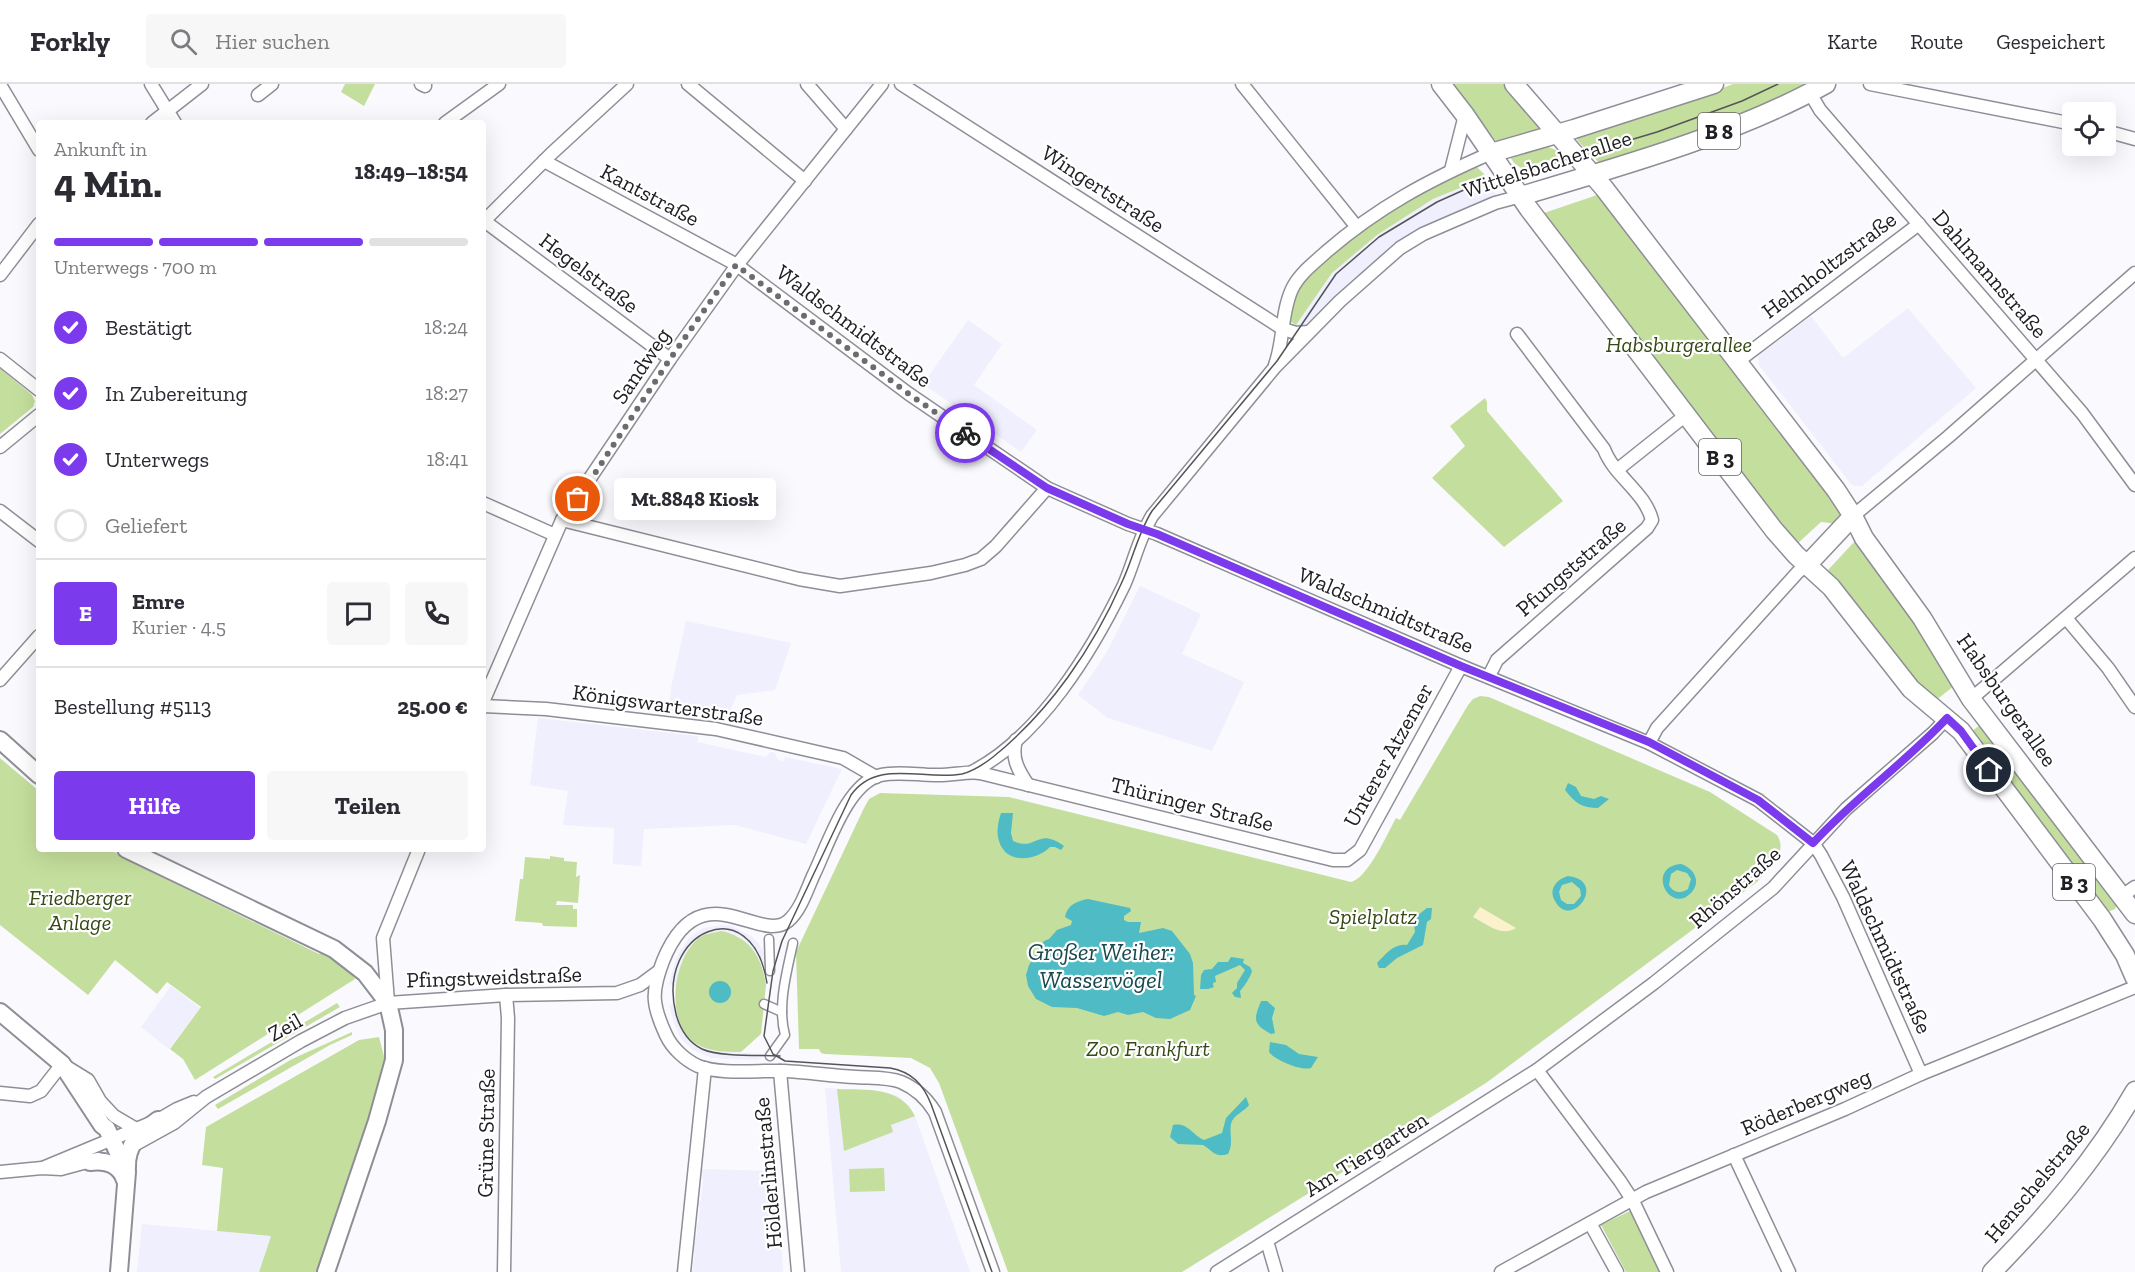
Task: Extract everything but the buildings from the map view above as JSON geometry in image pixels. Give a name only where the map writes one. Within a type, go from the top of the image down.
[{"type":"main road","name":"B 3","points":[[1441,84],[1521,196],[1774,530],[1831,587],[1911,689],[1961,731],[2102,919],[2125,955],[2135,978]]},
{"type":"main road","name":"Habsburgerallee","points":[[1514,84],[1593,175],[1836,490],[1864,538],[1922,618],[1971,699],[2129,899]]},
{"type":"main road","name":"Wittelsbacherallee","points":[[1491,153],[1557,135],[1714,84]]},
{"type":"main road","name":"Wittelsbacherallee","points":[[1521,196],[1593,175],[1729,128],[1818,88]]},
{"type":"main road","points":[[1503,170],[1528,181],[1557,185],[1573,165],[1573,152]]},
{"type":"main road","points":[[1807,565],[1853,516]]},
{"type":"main road","points":[[1838,533],[1853,531],[1864,538]]},
{"type":"main road","points":[[0,740],[36,772]]},
{"type":"main road","points":[[132,852],[334,948],[364,973],[388,1003],[394,1030],[394,1060],[327,1272]]},
{"type":"main road","points":[[2102,919],[2109,919],[2121,913],[2129,899]]},
{"type":"main road","points":[[0,1012],[62,1064],[102,1125],[120,1146],[127,1178],[119,1272]]},
{"type":"main road","name":"Henschelstraße","points":[[1992,1272],[2070,1187],[2099,1149],[2135,1091]]},
{"type":"main road","name":"Henschelstraße","points":[[2004,1272],[2061,1212],[2116,1142],[2135,1113]]},
{"type":"main road","points":[[120,1146],[148,1128]]},
{"type":"main road","points":[[91,1155],[115,1166],[127,1178]]},
{"type":"street","points":[[151,84],[174,120]]},
{"type":"street","points":[[156,120],[202,84]]},
{"type":"street","points":[[258,95],[272,84]]},
{"type":"street","points":[[449,120],[499,84]]},
{"type":"street","points":[[486,218],[627,84]]},
{"type":"street","points":[[688,84],[805,181]]},
{"type":"street","points":[[807,84],[846,129]]},
{"type":"street","name":"Sandweg","points":[[486,697],[562,520],[736,265],[882,84]]},
{"type":"street","name":"Wingertstraße","points":[[901,84],[1283,329]]},
{"type":"street","points":[[1242,84],[1356,226]]},
{"type":"street","points":[[1870,84],[2062,122]]},
{"type":"street","points":[[1902,84],[1918,92]]},
{"type":"street","points":[[3,87],[36,145]]},
{"type":"street","name":"Dahlmannstraße","points":[[1818,88],[1820,110],[2082,413],[2135,485]]},
{"type":"street","name":"Wittelsbacherallee","points":[[1451,170],[1465,115]]},
{"type":"street","points":[[2116,134],[2135,140]]},
{"type":"street","name":"Wittelsbacherallee","points":[[1275,367],[1288,296],[1297,280],[1356,226],[1419,186],[1491,153]]},
{"type":"street","name":"Kantstraße","points":[[544,161],[736,265]]},
{"type":"street","name":"Wittelsbacherallee","points":[[972,772],[1016,740],[1061,690],[1100,631],[1125,582],[1144,530],[1155,512],[1275,367],[1308,332],[1348,293],[1409,242],[1495,203],[1521,196]]},
{"type":"street","name":"Hegelstraße","points":[[486,223],[670,359]]},
{"type":"street","name":"Helmholtzstraße","points":[[1737,362],[1918,224]]},
{"type":"street","points":[[0,275],[36,228]]},
{"type":"street","name":"Waldschmidtstraße","points":[[736,265],[909,394],[1047,488],[1461,666],[1649,742],[1758,800],[1813,843],[1843,897],[1921,1074]]},
{"type":"street","points":[[1853,516],[2135,273]]},
{"type":"street","points":[[1283,329],[1296,333],[1308,332]]},
{"type":"street","points":[[1517,334],[1604,449],[1608,459],[1617,470],[1686,415]]},
{"type":"street","points":[[0,359],[36,388]]},
{"type":"street","points":[[0,447],[36,417]]},
{"type":"street","name":"Pfungststraße","points":[[1489,676],[1497,660],[1647,528],[1652,520],[1649,509],[1617,470]]},
{"type":"street","points":[[562,520],[799,579],[840,586],[931,573],[981,559],[996,546],[1047,488]]},
{"type":"street","points":[[486,504],[555,535]]},
{"type":"street","points":[[0,511],[36,539]]},
{"type":"street","points":[[1971,699],[2135,558]]},
{"type":"street","points":[[1649,742],[1657,728],[1798,572],[1807,565]]},
{"type":"street","points":[[2066,618],[2108,668],[2135,707]]},
{"type":"street","points":[[0,680],[36,639]]},
{"type":"street","name":"Unterer Atzemer","points":[[1347,860],[1360,850],[1461,666]]},
{"type":"street","name":"Königswarterstraße","points":[[486,704],[716,729],[843,758],[876,777]]},
{"type":"street","name":"Rhönstraße","points":[[1537,1070],[1660,978],[1773,888],[1846,809],[1934,733],[1947,718]]},
{"type":"street","points":[[1016,740],[1013,751],[1015,764],[1028,785]]},
{"type":"street","name":"Thüringer Straße","points":[[876,777],[895,774],[955,775],[972,772],[1333,860],[1347,860]]},
{"type":"street","points":[[876,777],[860,786],[850,799],[795,912],[785,923],[775,926],[727,914],[702,917],[692,922],[678,935],[668,949],[660,970],[654,995],[657,1009],[669,1040],[685,1058],[705,1068],[780,1071],[899,1081],[920,1094],[935,1112],[993,1272]]},
{"type":"street","points":[[388,1003],[383,938],[418,852]]},
{"type":"street","points":[[770,939],[767,972],[786,972]]},
{"type":"street","points":[[770,1056],[785,1035],[782,1012],[786,972],[793,943]]},
{"type":"street","name":"Pfingstweidstraße","points":[[388,1003],[506,995],[618,993],[648,981],[660,970]]},
{"type":"street","name":"Röderbergweg","points":[[1501,1272],[1646,1192],[1845,1109],[1921,1074],[2135,987]]},
{"type":"street","name":"Pfingstweidstraße","points":[[601,993],[654,995]]},
{"type":"street","name":"Grüne Straße","points":[[504,1272],[508,1018],[506,995]]},
{"type":"street","name":"Zeil","points":[[148,1128],[177,1109],[206,1097],[336,1023],[374,1006],[388,1003]]},
{"type":"street","points":[[764,1004],[782,1012]]},
{"type":"street","points":[[0,1093],[30,1096],[41,1091],[62,1064],[88,1080],[100,1101],[114,1116],[148,1128]]},
{"type":"street","points":[[684,1272],[705,1068]]},
{"type":"street","points":[[1537,1070],[1633,1201],[1667,1272]]},
{"type":"street","name":"Am Tiergarten","points":[[1217,1272],[1537,1070]]},
{"type":"street","name":"Hölderlinstraße","points":[[780,1071],[798,1272]]},
{"type":"street","points":[[91,1155],[102,1125]]},
{"type":"street","points":[[0,1172],[42,1168],[61,1169],[91,1155],[120,1146]]},
{"type":"street","points":[[1734,1155],[1789,1272]]},
{"type":"street","points":[[1590,1223],[1617,1272]]},
{"type":"street","points":[[1268,1241],[1276,1272]]},
{"type":"shaded area","points":[[1559,155],[1566,167],[1536,176],[1521,168],[1554,159]]},
{"type":"shaded area","points":[[1487,177],[1496,195],[1414,232],[1390,248],[1329,303],[1306,330],[1296,325],[1332,273],[1377,235],[1433,199]]},
{"type":"shaded area","points":[[1908,308],[1976,388],[1862,486],[1855,486],[1851,484],[1759,365],[1758,358],[1811,316],[1843,358]]},
{"type":"shaded area","points":[[968,320],[1002,344],[974,385],[1037,430],[1021,452],[923,384]]},
{"type":"shaded area","points":[[1140,586],[1201,614],[1182,654],[1244,682],[1212,751],[1108,718],[1078,695],[1107,652]]},
{"type":"shaded area","points":[[686,621],[791,643],[775,690],[737,695],[727,717],[669,710],[671,688]]},
{"type":"shaded area","points":[[538,718],[698,736],[698,742],[765,757],[771,752],[775,753],[778,760],[784,761],[785,757],[842,769],[806,844],[735,825],[644,829],[641,866],[613,864],[614,828],[563,825],[568,791],[530,785]]},
{"type":"shaded area","points":[[732,926],[751,936],[759,944],[769,963],[762,965],[746,941],[722,931],[700,938],[682,961],[676,987],[669,984],[676,958],[688,939],[703,928]]},
{"type":"shaded area","points":[[171,986],[200,1008],[169,1049],[141,1027]]},
{"type":"shaded area","points":[[675,1004],[683,1029],[696,1044],[714,1051],[766,1054],[758,1060],[728,1059],[712,1058],[693,1050],[681,1039],[674,1023],[669,1005]]},
{"type":"shaded area","points":[[825,1088],[881,1091],[898,1096],[909,1106],[915,1116],[970,1272],[841,1272]]},
{"type":"shaded area","points":[[702,1169],[776,1171],[779,1214],[777,1224],[780,1225],[783,1272],[692,1272],[695,1252],[690,1251],[692,1236],[697,1236],[696,1227],[700,1206],[698,1206],[703,1183]]},
{"type":"shaded area","points":[[142,1224],[271,1236],[259,1272],[137,1272]]},
{"type":"green space","points":[[345,84],[375,84],[364,106],[341,92]]},
{"type":"green space","points":[[1451,84],[1505,84],[1542,130],[1499,145]]},
{"type":"green space","points":[[1733,84],[1816,84],[1697,132],[1600,164],[1577,140],[1579,136]]},
{"type":"green space","points":[[1543,145],[1556,150],[1559,155],[1554,159],[1521,168],[1510,157]]},
{"type":"green space","points":[[1473,163],[1487,177],[1433,199],[1377,235],[1332,273],[1296,325],[1291,322],[1293,300],[1305,277],[1359,230],[1421,189]]},
{"type":"green space","name":"Habsburgerallee","points":[[1600,194],[1848,516],[1839,524],[1821,522],[1796,545],[1569,252],[1544,213]]},
{"type":"green space","points":[[0,368],[32,395],[35,401],[33,407],[0,434]]},
{"type":"green space","points":[[1485,398],[1487,411],[1563,501],[1504,547],[1432,478],[1465,446],[1450,426]]},
{"type":"green space","points":[[1855,541],[1866,550],[1940,658],[1954,686],[1935,701],[1891,656],[1828,570]]},
{"type":"green space","name":"Zoo Frankfurt","points":[[1480,696],[1489,697],[1710,792],[1777,835],[1780,848],[1776,860],[1757,882],[1486,1083],[1182,1272],[1008,1272],[939,1083],[930,1068],[911,1058],[825,1054],[819,1049],[799,1049],[796,952],[864,808],[869,799],[880,793],[1009,797],[1351,882],[1364,873],[1396,818],[1400,820],[1468,705]]},
{"type":"green space","points":[[1981,724],[2119,901],[2115,909],[2108,912],[2103,911],[1971,732]]},
{"type":"green space","name":"Friedberger Anlage","points":[[0,758],[36,788],[36,852],[114,852],[319,954],[323,951],[348,968],[355,979],[195,1080],[183,1059],[170,1049],[201,1007],[167,982],[157,994],[115,960],[88,995],[0,925]]},
{"type":"green space","points":[[550,856],[564,858],[564,861],[577,862],[576,877],[580,875],[578,903],[557,901],[556,905],[573,905],[573,909],[577,909],[577,927],[543,926],[542,923],[515,921],[525,857],[550,859]]},
{"type":"green space","points":[[721,931],[740,938],[753,950],[762,966],[766,985],[761,1034],[741,1052],[711,1050],[695,1043],[685,1034],[676,1007],[678,975],[690,948],[702,936]]},
{"type":"green space","points":[[337,1003],[340,1007],[215,1079],[213,1077]]},
{"type":"green space","points":[[352,1032],[352,1035],[330,1045],[218,1109],[215,1105],[292,1059]]},
{"type":"green space","points":[[379,1037],[386,1064],[355,1167],[318,1272],[259,1272],[271,1236],[217,1231],[223,1168],[202,1165],[206,1127],[359,1040]]},
{"type":"green space","points":[[837,1089],[871,1090],[892,1095],[909,1106],[915,1116],[891,1125],[893,1132],[844,1151]]},
{"type":"green space","points":[[884,1168],[885,1191],[850,1192],[849,1169]]},
{"type":"green space","points":[[1630,1211],[1661,1272],[1626,1272],[1601,1225]]},
{"type":"sand","points":[[1480,907],[1516,928],[1500,931],[1473,917]]},
{"type":"water","points":[[1568,783],[1576,787],[1581,796],[1594,799],[1601,796],[1609,799],[1598,808],[1583,806],[1565,790]]},
{"type":"water","points":[[1001,813],[1013,813],[1011,833],[1013,841],[1027,844],[1048,838],[1064,846],[1061,850],[1050,847],[1030,858],[1008,854],[998,838]]},
{"type":"water","points":[[1681,864],[1690,869],[1695,876],[1694,889],[1683,898],[1676,898],[1665,888],[1664,873],[1670,867]],"holes":[[[1677,870],[1687,873],[1691,879],[1688,889],[1680,892],[1673,890],[1669,885],[1671,874]]]},
{"type":"water","points":[[1564,877],[1580,880],[1586,886],[1583,902],[1577,908],[1562,909],[1553,897],[1555,885]],"holes":[[[1572,882],[1580,889],[1581,896],[1574,904],[1567,904],[1561,900],[1559,892],[1562,885]]]},
{"type":"water","name":"Großer Weiher: Wasservögel","points":[[1088,899],[1130,908],[1131,911],[1124,916],[1124,920],[1141,922],[1139,933],[1163,928],[1172,931],[1190,954],[1193,963],[1194,995],[1196,996],[1190,1010],[1170,1019],[1156,1018],[1143,1012],[1128,1015],[1118,1012],[1104,1016],[1077,1008],[1052,1007],[1036,999],[1028,986],[1026,975],[1029,965],[1044,941],[1057,930],[1071,925],[1072,921],[1065,917],[1070,907],[1076,902]]},
{"type":"water","points":[[1427,908],[1432,908],[1431,919],[1427,922],[1423,945],[1397,958],[1385,968],[1379,968],[1377,963],[1390,950],[1407,945],[1415,932],[1414,924],[1418,915]]},
{"type":"water","points":[[1231,957],[1244,959],[1243,963],[1252,971],[1240,991],[1241,998],[1235,997],[1232,993],[1237,988],[1237,983],[1245,970],[1240,965],[1215,976],[1214,987],[1200,989],[1201,975],[1204,970],[1212,969],[1218,962],[1228,962]]},
{"type":"water","points":[[720,981],[728,984],[731,992],[728,1000],[720,1003],[712,1000],[709,992],[712,984]]},
{"type":"water","points":[[1261,1001],[1267,1001],[1275,1008],[1272,1018],[1275,1033],[1271,1034],[1260,1027],[1256,1020]]},
{"type":"water","points":[[1270,1042],[1286,1045],[1299,1054],[1318,1057],[1311,1068],[1295,1066],[1272,1055],[1269,1052]]},
{"type":"water","points":[[1246,1097],[1249,1105],[1234,1118],[1231,1124],[1231,1146],[1228,1154],[1214,1153],[1203,1145],[1178,1144],[1170,1137],[1173,1125],[1182,1125],[1204,1140],[1222,1133],[1226,1118]]},
{"type":"tram line","points":[[992,1272],[931,1104],[916,1080],[905,1072],[890,1068],[785,1061],[773,1054],[764,1036],[773,971],[782,941],[851,795],[862,784],[874,777],[888,774],[947,775],[971,771],[993,757],[1033,720],[1068,677],[1098,631],[1152,511],[1277,361],[1336,274],[1379,237],[1437,202],[1466,189],[1657,132],[1742,101],[1778,84]]},
{"type":"tram line","points":[[767,983],[758,954],[744,936],[726,929],[708,932],[692,943],[679,961],[673,985],[676,1014],[685,1034],[693,1043],[709,1052],[780,1056]]},
{"type":"way so far","points":[[578,499],[670,359],[736,265],[965,433]]},
{"type":"place","name":"Mt.8848 Kiosk","points":[[578,499]]},
{"type":"route","points":[[965,433],[1047,488],[1461,666],[1649,742],[1758,800],[1813,843],[1846,809],[1934,733],[1947,718],[1961,731],[1989,770]]},
{"type":"park label","name":"Spielplatz","points":[[1373,916]]}]
